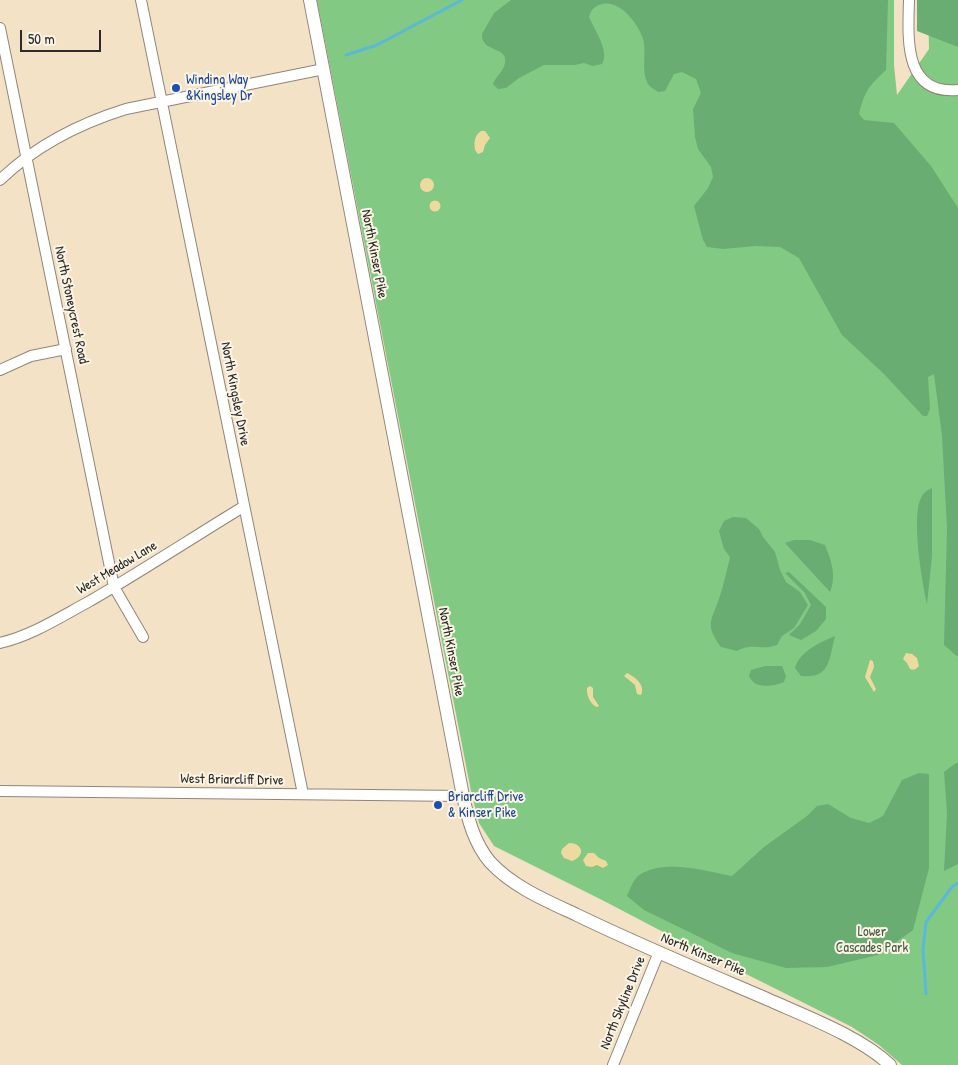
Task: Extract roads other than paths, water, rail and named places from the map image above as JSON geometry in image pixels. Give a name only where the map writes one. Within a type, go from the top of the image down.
[{"type":"street","name":"North Kingsley Drive","points":[[141,0],[303,794]]},
{"type":"street","name":"North Kinser Pike","points":[[310,0],[463,796],[468,820],[478,844],[490,861],[505,875],[554,905],[816,1020],[869,1048],[890,1065]]},
{"type":"street","points":[[909,0],[910,54],[917,74],[936,89],[958,90]]},
{"type":"street","name":"North Stoneycrest Road","points":[[0,28],[114,587],[142,637]]},
{"type":"street","points":[[0,180],[26,157],[51,140],[89,121],[126,109],[324,69]]},
{"type":"street","points":[[0,370],[31,356],[66,349]]},
{"type":"street","name":"West Meadow Lane","points":[[0,644],[21,638],[38,630],[114,587],[244,507]]},
{"type":"street","name":"West Briarcliff Drive","points":[[0,791],[463,796]]},
{"type":"street","name":"North Skyline Drive","points":[[613,1065],[659,952]]},
{"type":"waterway","points":[[346,55],[377,45],[462,0]]},
{"type":"waterway","points":[[926,994],[923,949],[926,922],[952,887],[958,883]]},
{"type":"place","name":"Winding Way &Kingsley Dr","points":[[176,88]]},
{"type":"place","name":"Briarcliff Drive & Kinser Pike","points":[[438,805]]},
{"type":"park label","name":"Lower Cascades Park","points":[[872,940]]}]
